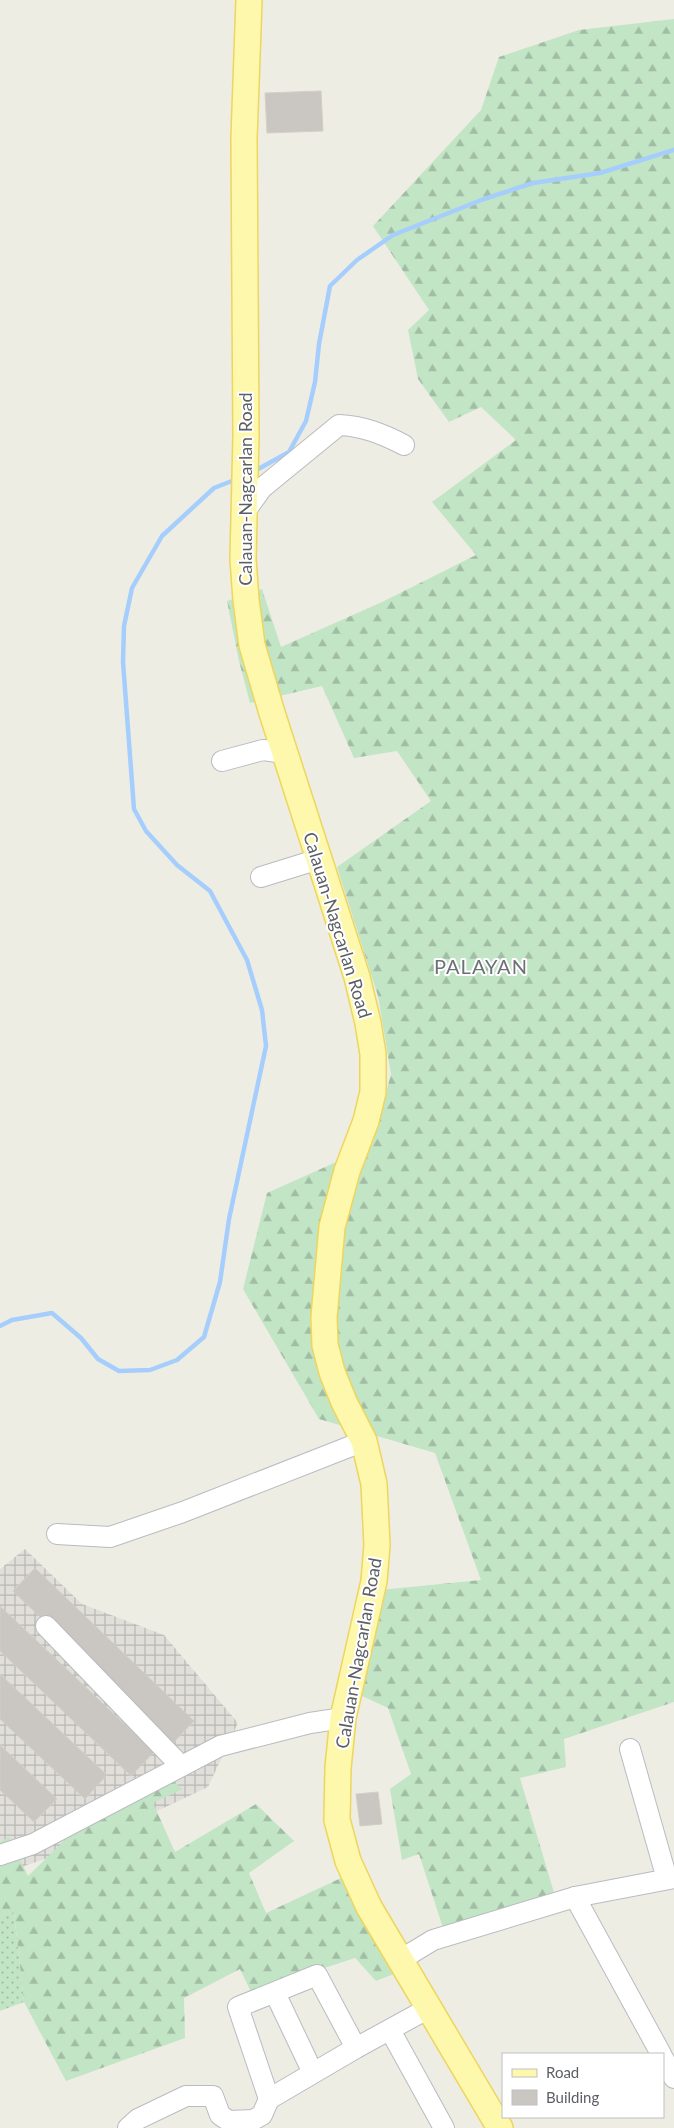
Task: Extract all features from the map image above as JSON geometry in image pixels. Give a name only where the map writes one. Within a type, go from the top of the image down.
[{"type":"main road","name":"Calauan-Nagcarlan Road","points":[[249,0],[244,138],[246,436],[243,559],[246,600],[252,645],[284,753],[357,977],[368,1022],[373,1054],[373,1092],[366,1121],[347,1171],[332,1227],[324,1316],[325,1345],[332,1372],[344,1402],[364,1441],[374,1484],[377,1545],[374,1581],[344,1718],[338,1768],[337,1820],[348,1861],[370,1907],[500,2128]]},
{"type":"street","points":[[244,504],[338,425],[380,432],[404,445]]},
{"type":"street","points":[[222,761],[263,750],[284,753]]},
{"type":"street","points":[[261,877],[319,859]]},
{"type":"street","points":[[57,1534],[110,1537],[183,1512],[364,1441]]},
{"type":"street","points":[[46,1626],[181,1766]]},
{"type":"street","points":[[0,1856],[33,1844],[220,1746],[310,1723],[344,1718]]},
{"type":"street","points":[[400,1960],[433,1940],[575,1897],[670,1879],[630,1749]]},
{"type":"street","points":[[575,1897],[660,2053]]},
{"type":"street","points":[[269,2099],[238,2007],[317,1975],[356,2048]]},
{"type":"street","points":[[275,1993],[313,2073]]},
{"type":"street","points":[[128,2128],[138,2119],[186,2096],[213,2096],[220,2115],[229,2121],[253,2120],[262,2115],[269,2099],[429,2008]]},
{"type":"street","points":[[390,2030],[444,2128]]},
{"type":"street","points":[[664,2060],[674,2078]]},
{"type":"shaded area","points":[[25,1549],[82,1604],[164,1635],[238,1723],[208,1787],[81,1847],[0,1874],[0,1569]]},
{"type":"green space","points":[[674,19],[674,1702],[564,1739],[566,1767],[520,1778],[555,1896],[444,1931],[419,1854],[402,1860],[390,1789],[411,1774],[388,1708],[360,1695],[380,1590],[481,1580],[435,1453],[319,1419],[243,1289],[267,1193],[372,1146],[391,1074],[378,996],[337,867],[431,801],[397,751],[354,758],[322,686],[250,703],[227,601],[262,589],[281,647],[382,602],[476,555],[432,502],[516,440],[481,407],[449,422],[418,379],[408,330],[429,310],[373,226],[481,110],[499,57],[579,30]]},
{"type":"green space","points":[[157,1769],[183,1789],[153,1803],[175,1852],[256,1804],[294,1841],[249,1873],[266,1913],[341,1878],[396,1973],[376,1981],[355,1958],[251,1992],[240,1969],[184,1998],[185,2038],[66,2081],[24,2002],[14,1912],[0,1916],[0,1842],[9,1837],[28,1876],[117,1789]]},
{"type":"green space","points":[[14,1912],[24,2002],[0,2011],[0,1916]]},
{"type":"building","points":[[321,91],[323,131],[267,133],[265,93]]},
{"type":"building","points":[[35,1568],[194,1721],[172,1744],[13,1591]]},
{"type":"building","points":[[0,1606],[154,1752],[131,1776],[0,1651]]},
{"type":"building","points":[[0,1674],[107,1775],[85,1799],[0,1719]]},
{"type":"building","points":[[0,1745],[57,1799],[34,1822],[0,1790]]},
{"type":"building","points":[[378,1792],[382,1824],[360,1826],[356,1794]]},
{"type":"waterway","points":[[253,472],[289,452],[306,421],[315,382],[319,344],[330,286],[357,260],[393,235],[484,199],[533,183],[600,173],[674,150]]},
{"type":"waterway","points":[[0,1326],[12,1320],[52,1313],[81,1338],[98,1359],[119,1371],[150,1370],[177,1360],[204,1337],[220,1282],[229,1219],[266,1046],[262,1010],[247,960],[210,891],[177,865],[146,831],[134,809],[123,662],[124,626],[132,588],[162,536],[214,488],[237,479]]},
{"type":"district","name":"PALAYAN","points":[[481,966]]}]
